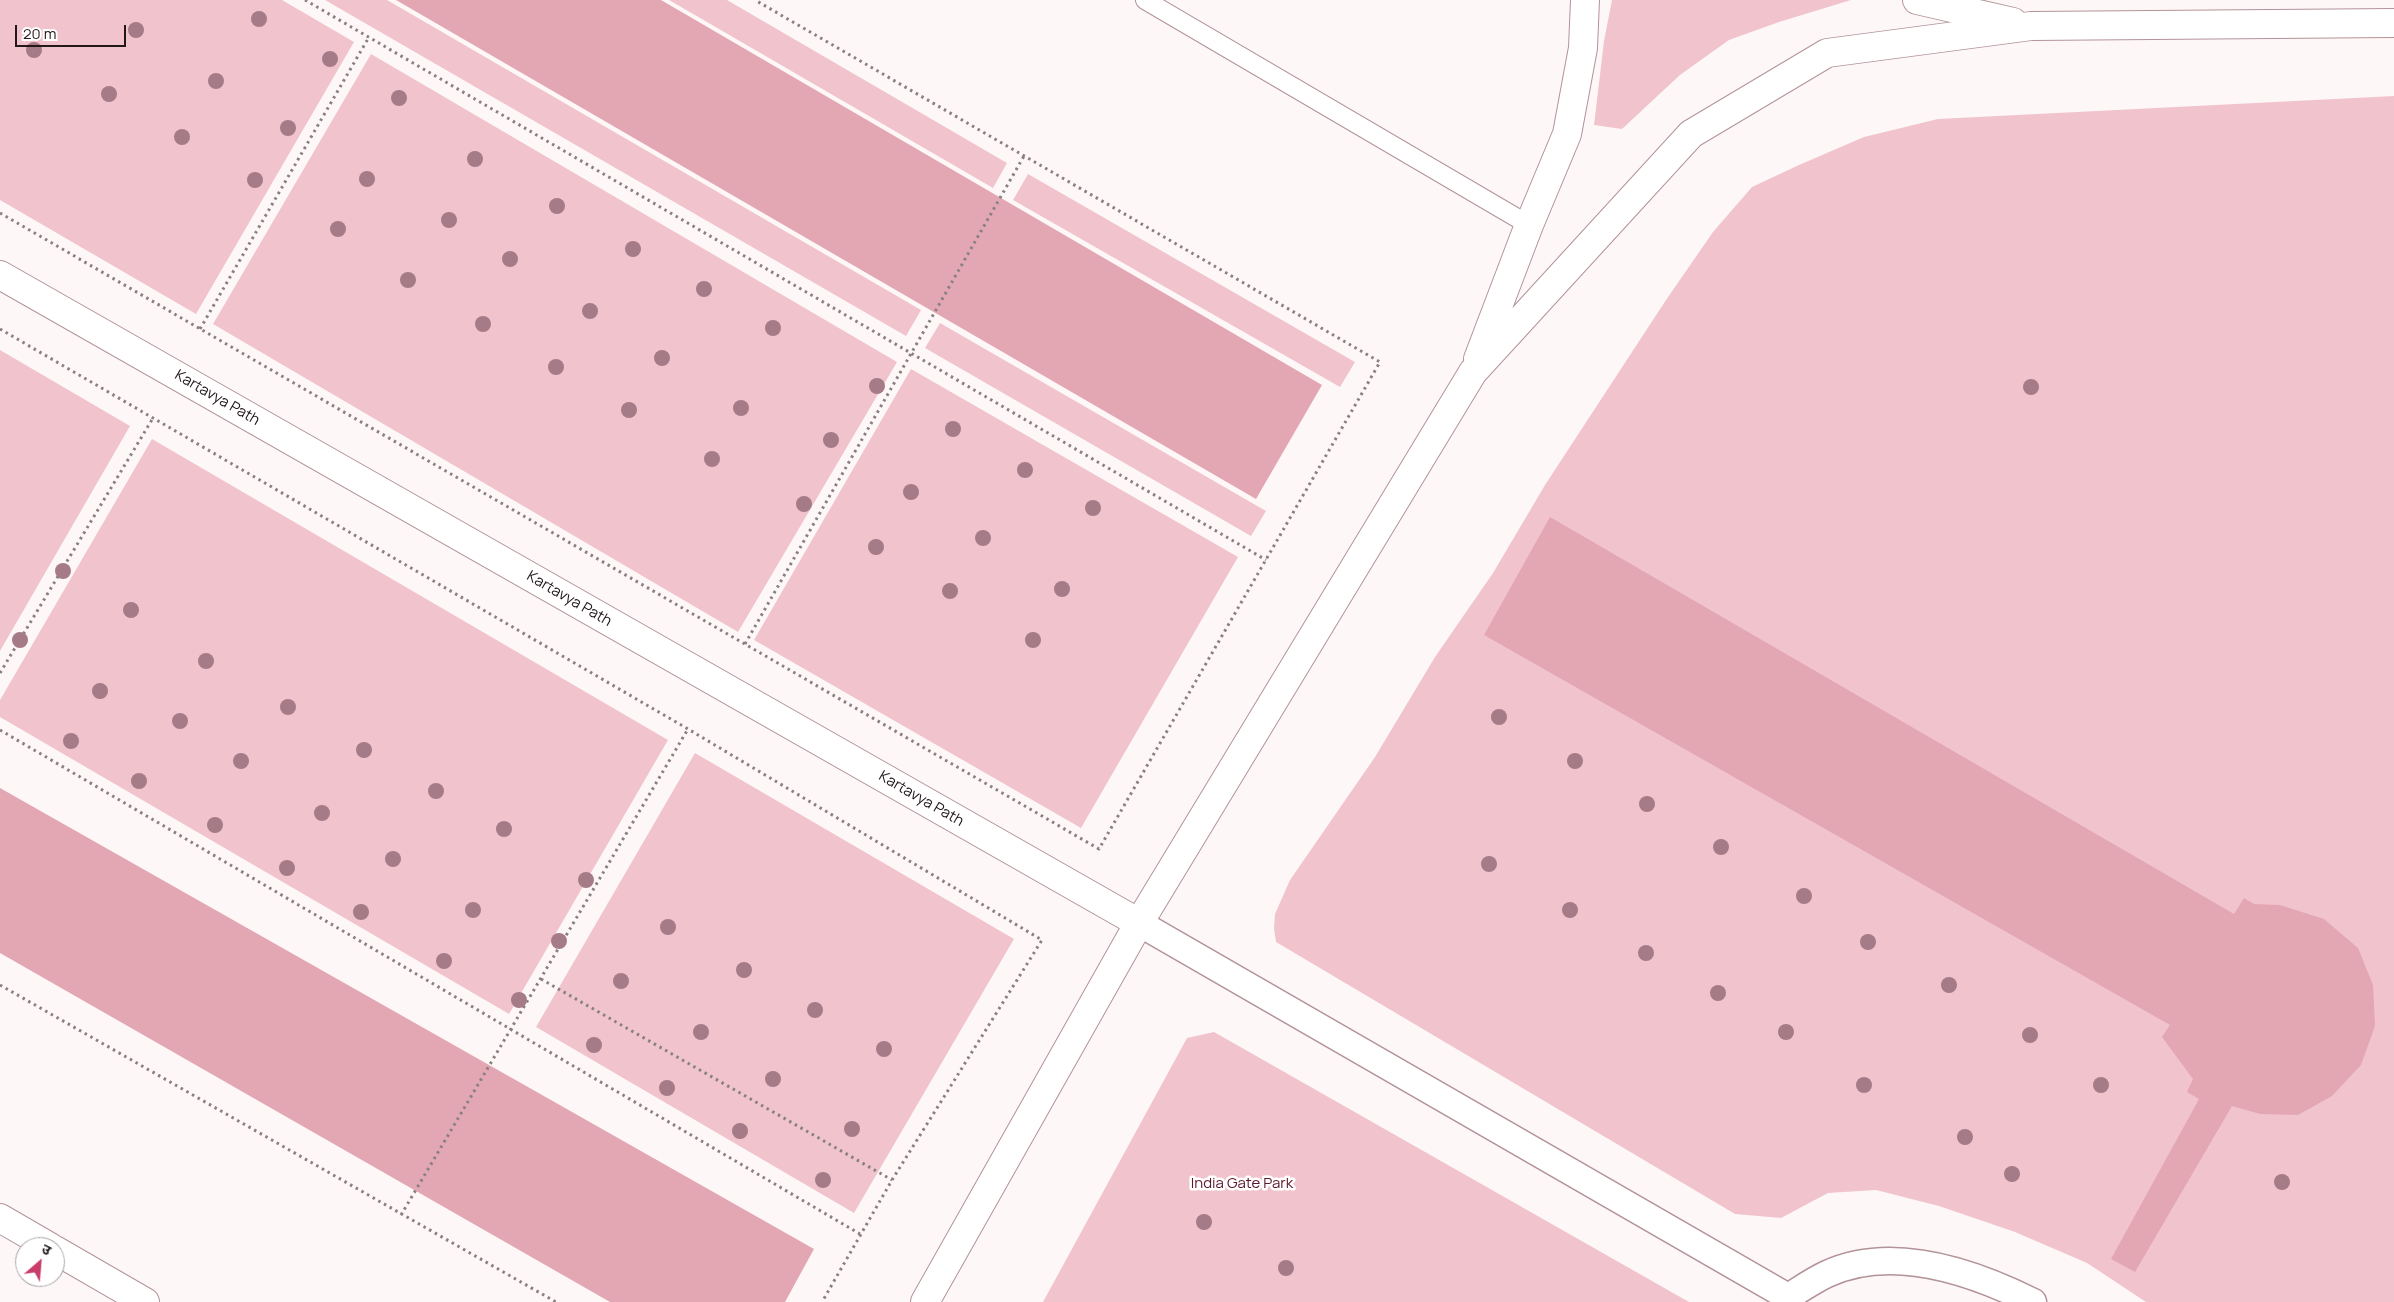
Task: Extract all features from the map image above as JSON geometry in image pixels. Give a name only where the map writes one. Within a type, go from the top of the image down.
[{"type":"main road","points":[[925,1302],[1139,923],[1473,372],[1529,225],[1567,134],[1583,48],[1585,0]]},
{"type":"main road","points":[[1917,0],[2031,26]]},
{"type":"main road","points":[[1473,372],[1691,134],[1827,53],[2031,26],[2394,23]]},
{"type":"main road","name":"Kartavya Path","points":[[0,275],[1139,923]]},
{"type":"main road","points":[[0,1218],[33,1237]]},
{"type":"main road","points":[[65,1256],[145,1302]]},
{"type":"street","points":[[1139,923],[1788,1300],[1828,1273],[1873,1261],[1915,1263],[1964,1274],[2033,1302]]},
{"type":"lane","points":[[1145,0],[1529,225]]},
{"type":"path","points":[[305,0],[1266,560]]},
{"type":"path","points":[[0,213],[1099,848],[1380,362],[755,0]]},
{"type":"path","points":[[200,329],[369,37]]},
{"type":"path","points":[[745,644],[1024,156]]},
{"type":"path","points":[[0,329],[688,729],[1042,940],[892,1180],[822,1302]]},
{"type":"path","points":[[0,673],[153,418]]},
{"type":"path","points":[[401,1215],[688,729]]},
{"type":"path","points":[[0,730],[860,1234]]},
{"type":"path","points":[[541,979],[892,1180]]},
{"type":"path","points":[[0,984],[556,1302]]},
{"type":"green space","points":[[0,0],[282,0],[354,42],[196,314],[0,200]]},
{"type":"green space","points":[[325,0],[387,0],[921,310],[906,336]]},
{"type":"green space","points":[[669,0],[727,0],[1007,163],[993,188]]},
{"type":"green space","points":[[1612,0],[1851,0],[1779,22],[1729,40],[1680,75],[1622,129],[1594,125],[1604,41]]},
{"type":"green space","points":[[371,54],[897,362],[738,632],[213,324]]},
{"type":"green space","points":[[2394,96],[2394,1302],[2146,1302],[2087,1263],[2015,1232],[1939,1206],[1876,1190],[1828,1193],[1781,1218],[1735,1214],[1276,942],[1275,914],[1290,880],[1375,757],[1435,657],[1493,573],[1545,485],[1666,300],[1713,232],[1752,187],[1864,137],[1938,119]]},
{"type":"green space","points":[[1028,174],[1355,362],[1340,387],[1013,200]]},
{"type":"green space","points":[[940,323],[1266,511],[1251,536],[925,348]]},
{"type":"green space","points":[[0,350],[130,426],[0,651]]},
{"type":"green space","points":[[911,369],[1238,557],[1081,828],[754,640]]},
{"type":"green space","points":[[152,439],[668,740],[509,1014],[0,717],[0,700]]},
{"type":"green space","points":[[695,753],[1014,939],[854,1213],[536,1027]]},
{"type":"green space","name":"India Gate Park","points":[[1214,1032],[1689,1302],[1043,1302],[1187,1038]]},
{"type":"shaded area","points":[[396,0],[661,0],[1322,385],[1256,499]]},
{"type":"shaded area","points":[[1550,517],[2234,914],[2244,898],[2254,904],[2280,905],[2324,919],[2358,948],[2373,985],[2375,1026],[2361,1065],[2332,1096],[2298,1115],[2260,1114],[2232,1106],[2135,1272],[2111,1259],[2199,1099],[2187,1092],[2193,1079],[2162,1037],[2170,1025],[1484,635]]},
{"type":"shaded area","points":[[0,788],[814,1249],[785,1302],[610,1302],[0,953]]}]
